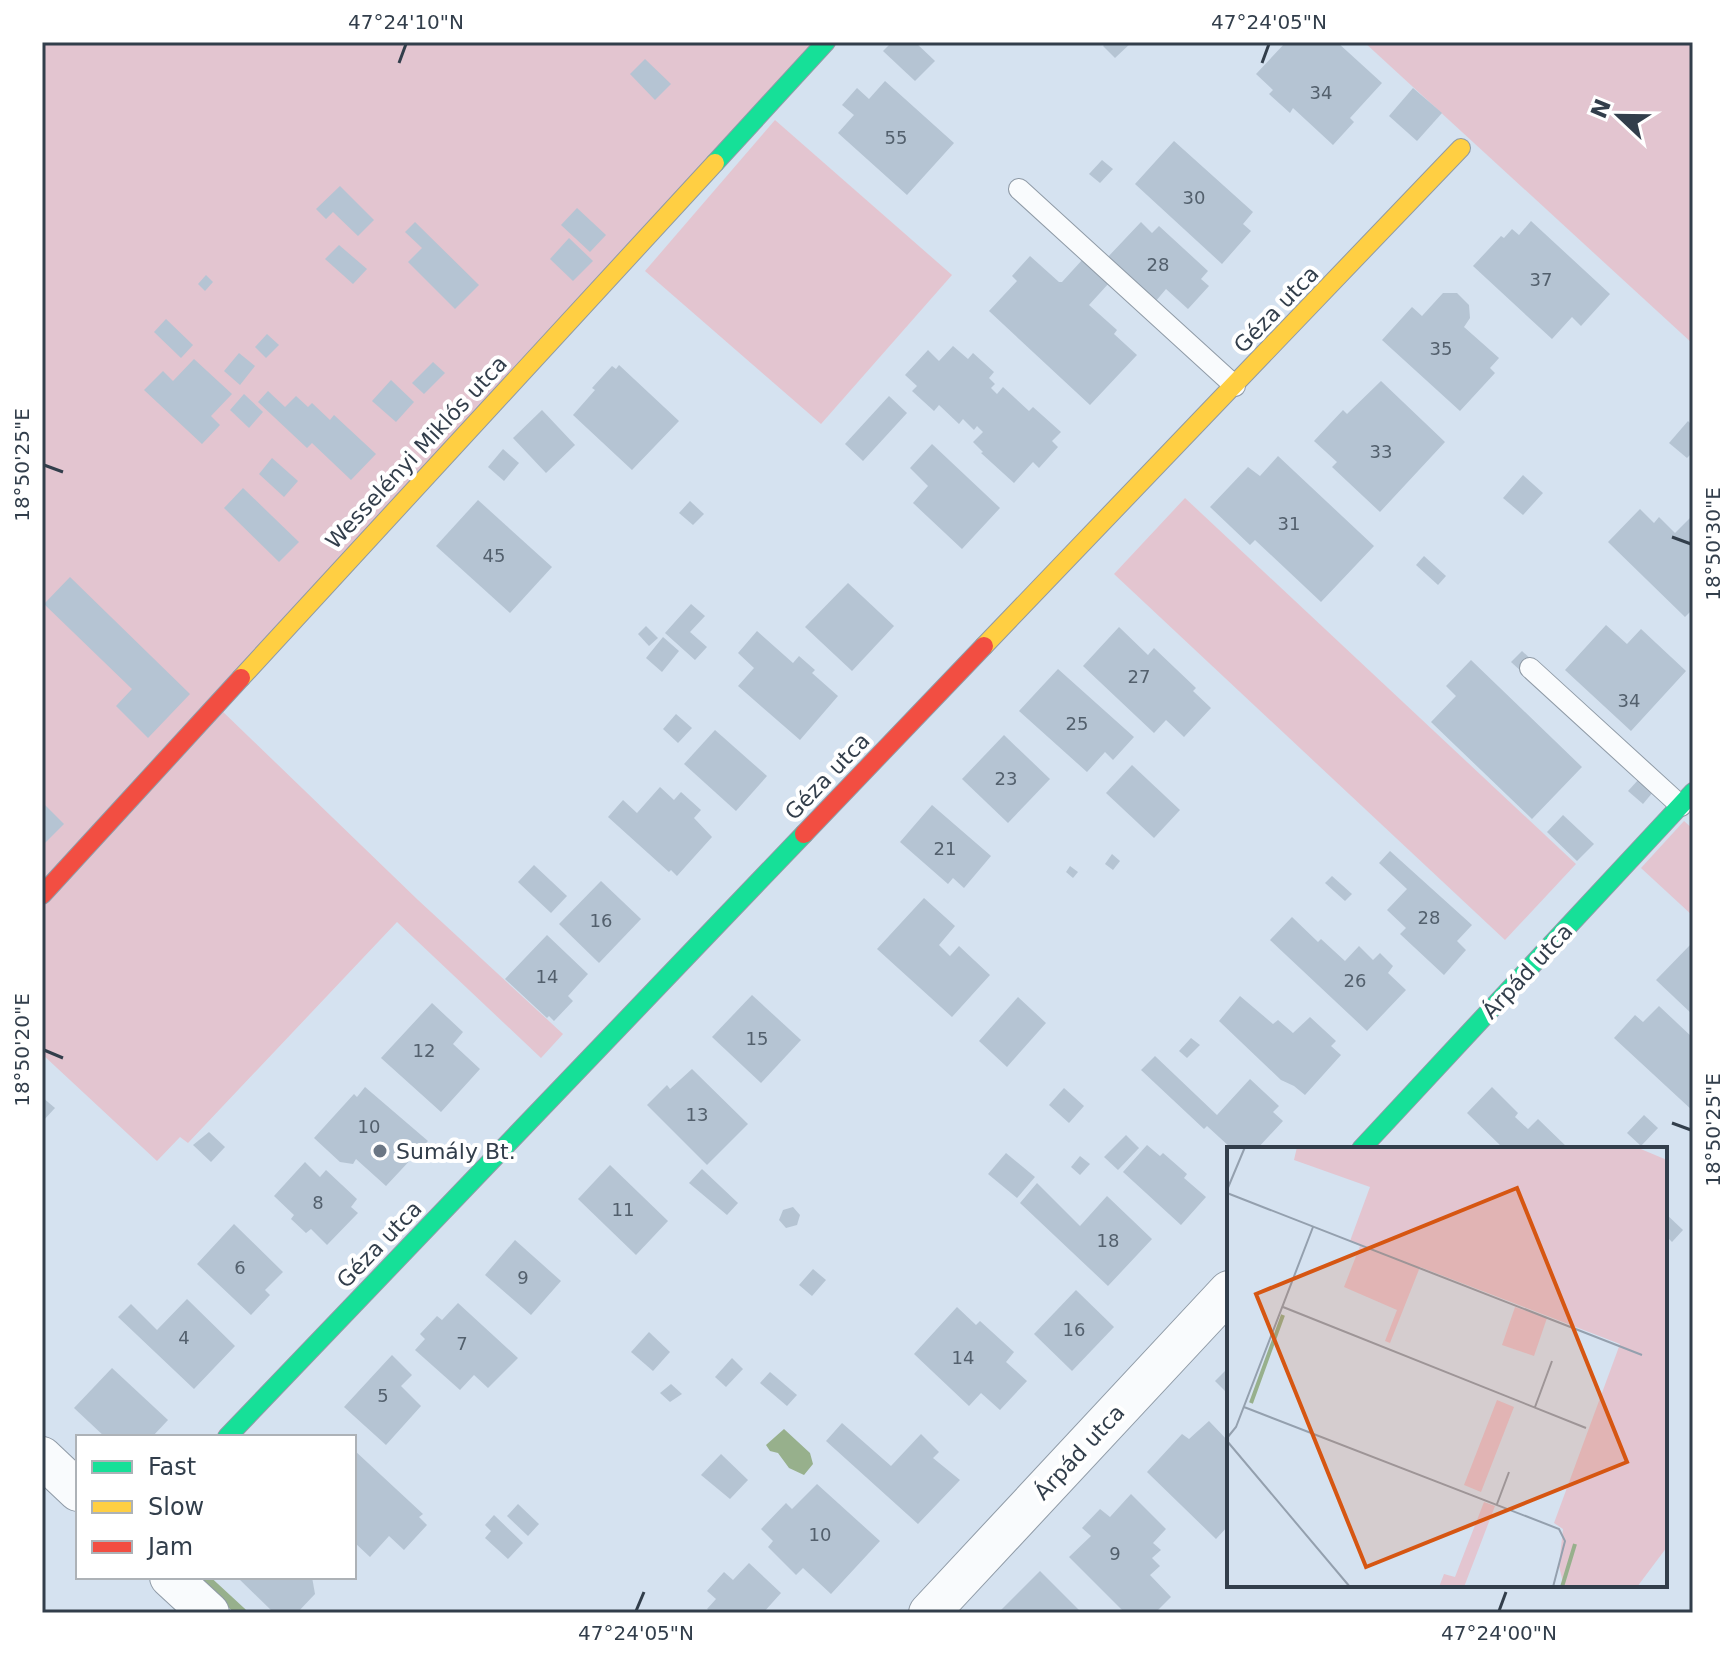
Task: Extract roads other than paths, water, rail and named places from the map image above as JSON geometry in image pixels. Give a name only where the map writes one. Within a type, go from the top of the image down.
[{"type":"street","name":"Wesselényi Miklós utca","points":[[42,895],[826,42]]},
{"type":"street","name":"Géza utca","points":[[229,1435],[1461,148]]},
{"type":"street","name":"Árpád utca","points":[[1363,1147],[1687,799]]},
{"type":"street","name":"Árpád utca","points":[[929,1613],[1227,1293]]},
{"type":"street","points":[[42,1457],[76,1489]]},
{"type":"street","points":[[172,1579],[209,1613]]},
{"type":"lane","points":[[1019,189],[1235,386]]},
{"type":"lane","points":[[1530,668],[1687,799]]},
{"type":"waterway","points":[[205,1579],[242,1613]]},
{"type":"place","name":"Sumály Bt.","points":[[380,1151]]}]
